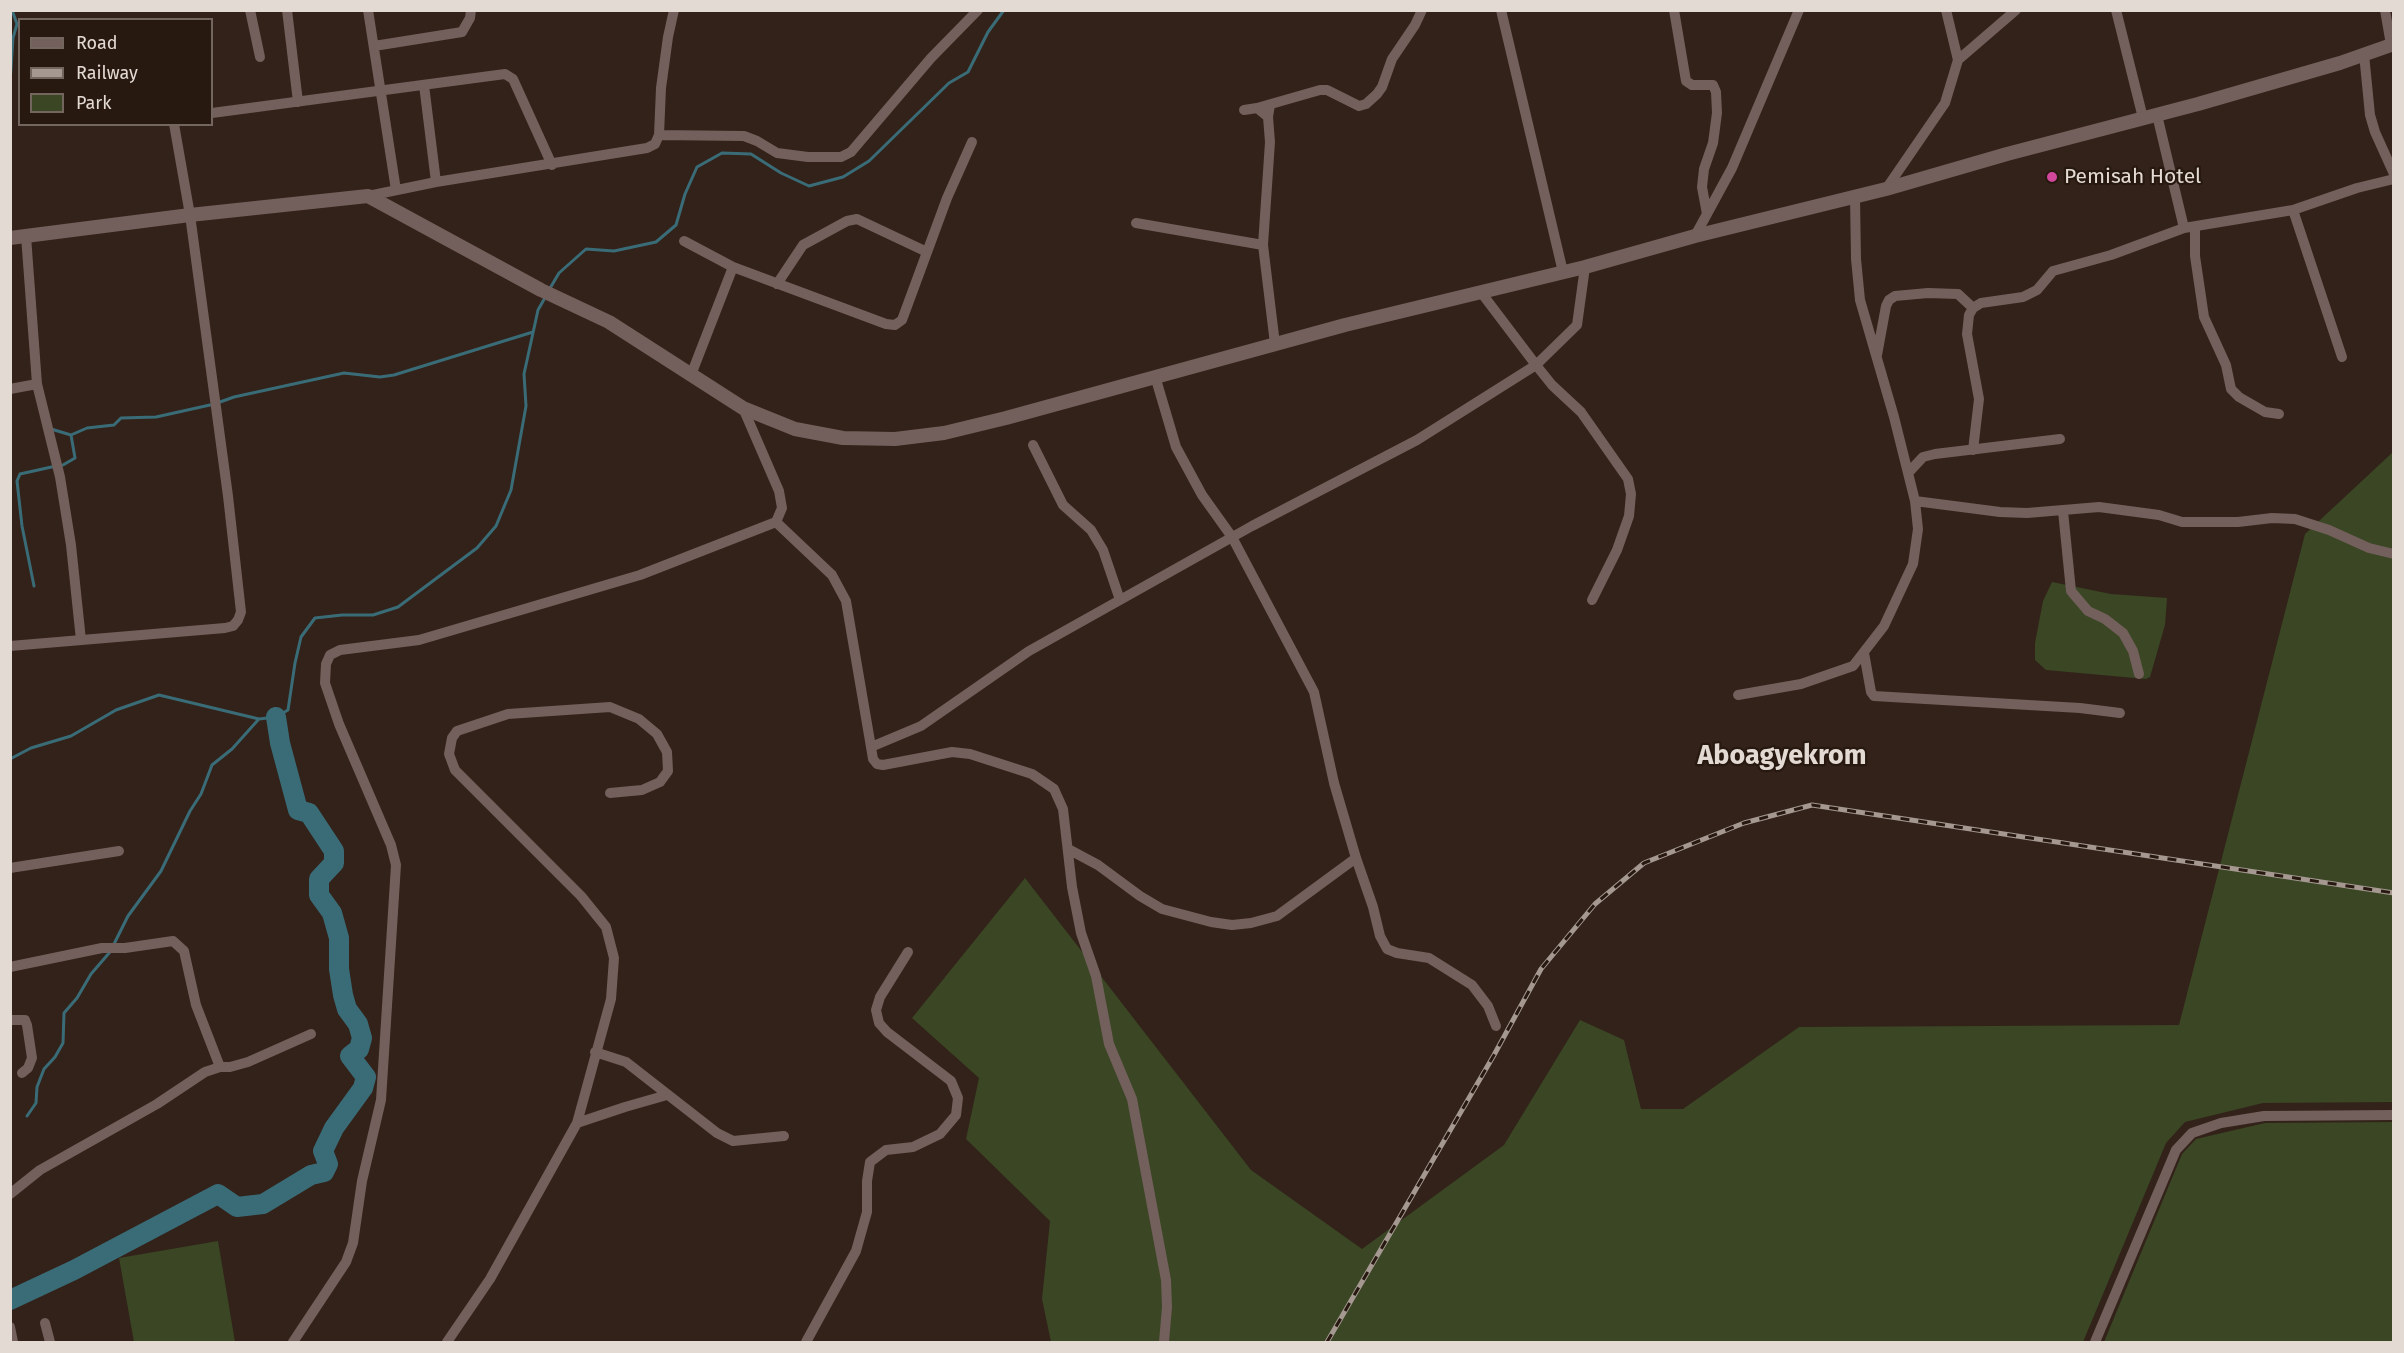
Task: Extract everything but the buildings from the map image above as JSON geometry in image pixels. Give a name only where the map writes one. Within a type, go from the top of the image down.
[{"type":"street","points":[[250,10],[260,57]]},
{"type":"street","points":[[286,10],[298,102]]},
{"type":"street","points":[[368,10],[396,190]]},
{"type":"street","points":[[374,46],[462,33],[470,18],[471,10]]},
{"type":"street","points":[[10,238],[190,215],[368,196],[436,182],[647,148],[655,144],[659,135],[661,88],[674,10]]},
{"type":"street","points":[[659,135],[744,136],[777,153],[808,157],[841,157],[851,152],[931,58],[978,10]]},
{"type":"street","points":[[1244,110],[1320,90],[1327,90],[1352,104],[1359,106],[1366,104],[1382,87],[1392,59],[1415,25],[1422,10]]},
{"type":"street","points":[[1501,10],[1563,272]]},
{"type":"street","points":[[1674,10],[1686,81],[1692,85],[1713,85],[1716,92],[1717,113],[1702,187],[1707,214]]},
{"type":"street","points":[[1695,236],[1732,168],[1799,10]]},
{"type":"street","points":[[1886,189],[1945,103],[1958,60],[1946,10]]},
{"type":"street","points":[[1958,60],[2016,10]]},
{"type":"street","points":[[2116,10],[2150,117],[2190,227],[2204,317],[2226,365],[2231,388],[2239,397],[2265,412],[2279,414]]},
{"type":"street","points":[[368,196],[541,290],[609,322],[743,408],[804,430],[843,438],[895,439],[944,433],[1006,418],[1275,344],[1886,189],[2007,154],[2150,117],[2392,44],[2385,10]]},
{"type":"street","points":[[2364,54],[2373,124],[2394,174]]},
{"type":"street","points":[[213,113],[505,74],[510,75],[513,79],[552,165]]},
{"type":"street","points":[[424,85],[436,182]]},
{"type":"street","points":[[1270,105],[1268,117],[1270,142],[1263,245],[1275,344]]},
{"type":"street","points":[[1257,108],[1268,117]]},
{"type":"street","points":[[10,646],[225,628],[233,626],[241,612],[228,496],[190,215],[174,126]]},
{"type":"street","points":[[684,241],[733,267],[886,324],[895,325],[902,320],[946,198],[972,142]]},
{"type":"street","points":[[1973,450],[1979,399],[1967,333],[1969,315],[1973,308],[1981,303],[2023,297],[2037,290],[2052,271],[2111,255],[2190,227],[2293,210],[2357,188],[2394,179]]},
{"type":"street","points":[[1738,695],[1801,684],[1852,666],[1884,626],[1913,564],[1918,529],[1915,501],[1909,472],[1860,300],[1856,259],[1855,197]]},
{"type":"street","points":[[2293,210],[2342,357]]},
{"type":"street","points":[[777,284],[803,245],[847,221],[857,219],[927,252]]},
{"type":"street","points":[[1136,223],[1263,245]]},
{"type":"street","points":[[26,236],[37,384],[60,477],[71,545],[81,640]]},
{"type":"street","points":[[691,375],[733,267]]},
{"type":"street","points":[[871,747],[921,726],[1029,651],[1232,537],[1417,440],[1536,366],[1576,325],[1585,267]]},
{"type":"street","points":[[1479,291],[1536,366],[1581,412],[1628,479],[1631,494],[1629,516],[1617,550],[1592,600]]},
{"type":"street","points":[[1876,358],[1887,306],[1889,300],[1895,296],[1928,293],[1958,294],[1973,308]]},
{"type":"street","points":[[1155,376],[1176,447],[1202,495],[1232,537],[1314,692],[1334,783],[1380,936],[1387,949],[1397,953],[1430,958],[1472,985],[1488,1006],[1496,1026]]},
{"type":"street","points":[[10,389],[37,384]]},
{"type":"street","points":[[293,1342],[346,1262],[352,1243],[362,1181],[381,1100],[396,865],[391,845],[339,724],[325,683],[326,664],[330,655],[340,650],[419,640],[640,574],[776,522],[782,508],[779,491],[743,408]]},
{"type":"street","points":[[1909,472],[1923,457],[2060,439]]},
{"type":"street","points":[[1033,445],[1063,505],[1091,530],[1103,550],[1120,600]]},
{"type":"street","points":[[1915,501],[2000,512],[2063,511],[2099,507],[2159,515],[2182,522],[2295,519],[2329,530],[2369,548],[2394,554]]},
{"type":"street","points":[[2063,511],[2071,591],[2088,611],[2105,619],[2123,633],[2133,651],[2139,674]]},
{"type":"street","points":[[776,522],[832,575],[846,601],[873,759],[877,764],[883,765],[952,752],[970,754],[1032,774],[1054,789],[1063,809],[1080,933],[1096,976],[1109,1044],[1132,1099],[1166,1280],[1167,1307],[1164,1342]]},
{"type":"street","points":[[1864,653],[1871,692],[1874,696],[2080,708],[2120,713]]},
{"type":"street","points":[[447,1342],[490,1279],[577,1123],[611,999],[614,958],[606,927],[581,896],[455,770],[449,754],[452,738],[457,731],[507,714],[609,706],[639,719],[657,734],[667,752],[668,771],[660,782],[642,790],[610,793]]},
{"type":"street","points":[[1068,849],[1098,865],[1161,909],[1211,922],[1232,924],[1251,923],[1277,916],[1324,884],[1356,858]]},
{"type":"street","points":[[10,868],[119,851]]},
{"type":"street","points":[[10,967],[102,948],[125,948],[173,940],[184,951],[196,1005],[206,1036],[220,1067]]},
{"type":"street","points":[[806,1342],[856,1251],[867,1212],[867,1181],[870,1162],[886,1150],[913,1147],[940,1134],[957,1115],[957,1098],[951,1082],[887,1032],[879,1023],[876,1010],[880,997],[908,952]]},
{"type":"street","points":[[10,1020],[25,1020],[27,1025],[32,1058],[28,1068],[22,1073]]},
{"type":"street","points":[[10,1194],[40,1170],[157,1104],[205,1072],[248,1062],[311,1035]]},
{"type":"street","points":[[595,1052],[626,1062],[717,1133],[733,1141],[784,1136]]},
{"type":"street","points":[[577,1123],[667,1095]]},
{"type":"street","points":[[2095,1342],[2176,1150],[2192,1133],[2221,1123],[2264,1116],[2394,1115]]},
{"type":"street","points":[[45,1323],[50,1342]]},
{"type":"street","points":[[10,1327],[13,1342]]},
{"type":"green space","points":[[2393,452],[2393,1102],[2263,1103],[2185,1122],[2166,1143],[2083,1342],[1051,1342],[1042,1299],[1050,1221],[966,1139],[979,1078],[912,1018],[1025,878],[1251,1170],[1362,1249],[1504,1145],[1580,1020],[1624,1040],[1641,1109],[1683,1109],[1799,1027],[2179,1025],[2305,534]]},
{"type":"green space","points":[[2052,582],[2111,594],[2167,598],[2165,625],[2150,677],[2146,679],[2046,670],[2035,660],[2035,643],[2043,601]]},
{"type":"green space","points":[[2393,1122],[2393,1342],[2104,1342],[2182,1154],[2196,1139],[2265,1123]]},
{"type":"green space","points":[[218,1241],[235,1342],[134,1342],[119,1258]]},
{"type":"waterway","points":[[10,83],[13,38],[17,24],[12,10]]},
{"type":"waterway","points":[[549,290],[559,273],[586,249],[614,251],[656,242],[676,225],[685,194],[697,167],[722,153],[751,154],[781,173],[809,186],[843,177],[869,161],[949,83],[968,72],[988,32],[1004,10]]},
{"type":"waterway","points":[[10,759],[31,748],[71,736],[116,710],[159,695],[259,719],[276,717],[288,710],[301,637],[315,618],[373,615],[398,607],[477,548],[496,526],[511,490],[526,406],[524,374],[538,310],[546,296]]},
{"type":"waterway","points":[[220,402],[344,373],[380,377],[394,375],[533,332]]},
{"type":"waterway","points":[[51,429],[71,435],[87,428],[114,425],[121,418],[156,417],[210,405]]},
{"type":"waterway","points":[[63,465],[75,458],[71,435]]},
{"type":"waterway","points":[[34,586],[22,526],[17,481],[20,474],[56,466]]},
{"type":"waterway","points":[[10,1300],[74,1270],[218,1194],[237,1207],[263,1204],[311,1175],[324,1172],[328,1164],[323,1151],[334,1128],[363,1088],[366,1077],[350,1056],[359,1049],[362,1038],[358,1024],[347,1009],[343,995],[339,969],[339,938],[332,913],[319,895],[319,879],[334,863],[334,851],[309,813],[298,810],[280,743],[276,717]]},
{"type":"waterway","points":[[113,946],[128,916],[161,871],[190,811],[201,794],[212,765],[232,749],[258,720]]},
{"type":"waterway","points":[[27,1116],[36,1103],[37,1087],[44,1069],[55,1057],[63,1043],[64,1013],[77,998],[91,974],[110,952]]},
{"type":"railway","points":[[1327,1342],[1494,1055],[1541,969],[1595,904],[1644,863],[1744,823],[1812,805],[2394,893]]},
{"type":"place","name":"Pemisah Hotel","points":[[2052,177]]},
{"type":"district","name":"Aboagyekrom","points":[[1782,756]]}]
